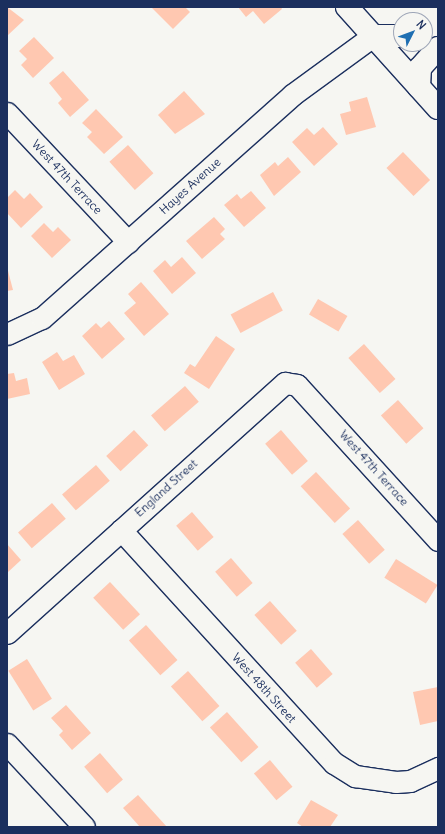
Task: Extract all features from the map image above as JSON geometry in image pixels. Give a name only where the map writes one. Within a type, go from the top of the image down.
[{"type":"main road","points":[[347,7],[438,108]]},
{"type":"main road","points":[[373,36],[393,36]]},
{"type":"main road","points":[[419,87],[420,68],[438,48]]},
{"type":"street","name":"Hayes Avenue","points":[[7,334],[42,318],[292,95],[373,36]]},
{"type":"street","name":"West 47th Terrace","points":[[7,113],[128,242]]},
{"type":"street","name":"England Street","points":[[7,633],[285,383],[297,385],[327,417]]},
{"type":"street","name":"West 47th Terrace","points":[[327,417],[438,540]]},
{"type":"street","name":"West 48th Street","points":[[121,530],[334,763],[354,776],[396,782],[410,781],[438,768]]},
{"type":"street","points":[[7,744],[84,827]]},
{"type":"building","points":[[7,7],[24,20],[7,36]]},
{"type":"building","points":[[151,7],[185,7],[190,12],[173,29]]},
{"type":"building","points":[[238,7],[281,7],[282,9],[264,24],[253,11],[246,17]]},
{"type":"building","points":[[34,37],[54,58],[33,78],[21,65],[27,59],[19,51]]},
{"type":"building","points":[[63,71],[89,100],[70,117],[58,103],[62,99],[49,83]]},
{"type":"building","points":[[184,91],[205,114],[175,134],[158,115]]},
{"type":"building","points":[[367,97],[376,127],[346,135],[340,114],[351,111],[349,102]]},
{"type":"building","points":[[96,109],[123,137],[104,154],[87,137],[92,132],[82,123]]},
{"type":"building","points":[[323,127],[338,144],[314,166],[292,142],[307,128],[314,135]]},
{"type":"building","points":[[128,145],[153,173],[135,190],[109,162]]},
{"type":"building","points":[[403,152],[430,180],[414,196],[386,168]]},
{"type":"building","points":[[288,157],[301,172],[274,196],[260,175],[275,162],[278,166]]},
{"type":"building","points":[[15,190],[24,199],[30,193],[43,207],[21,228],[7,213],[7,198]]},
{"type":"building","points":[[251,191],[266,208],[244,227],[224,205],[237,194],[241,199]]},
{"type":"building","points":[[214,217],[225,229],[220,234],[225,239],[202,259],[186,241]]},
{"type":"building","points":[[44,223],[53,232],[58,227],[71,240],[52,258],[31,236]]},
{"type":"building","points":[[182,257],[196,273],[172,294],[153,271],[165,260],[171,267]]},
{"type":"building","points":[[7,267],[13,290],[7,291]]},
{"type":"building","points":[[141,282],[169,314],[144,336],[124,313],[136,303],[128,294]]},
{"type":"building","points":[[273,292],[283,311],[240,333],[231,315]]},
{"type":"building","points":[[318,299],[347,316],[338,332],[309,315]]},
{"type":"building","points":[[109,321],[125,339],[102,359],[82,336],[96,323],[101,328]]},
{"type":"building","points":[[216,336],[235,349],[209,389],[184,373],[190,364],[195,367]]},
{"type":"building","points":[[364,344],[395,379],[380,393],[348,358]]},
{"type":"building","points":[[57,352],[63,361],[74,355],[85,374],[59,390],[42,362]]},
{"type":"building","points":[[14,373],[16,381],[27,378],[30,394],[7,399],[7,374]]},
{"type":"building","points":[[185,386],[199,402],[165,431],[151,416]]},
{"type":"building","points":[[398,400],[423,428],[406,444],[381,415]]},
{"type":"building","points":[[134,430],[148,445],[121,471],[106,456]]},
{"type":"building","points":[[281,430],[308,461],[292,475],[265,444]]},
{"type":"building","points":[[96,465],[110,481],[76,510],[62,495]]},
{"type":"building","points":[[316,472],[350,509],[335,523],[301,486]]},
{"type":"building","points":[[52,503],[66,519],[32,548],[18,533]]},
{"type":"building","points":[[192,512],[214,537],[198,551],[176,526]]},
{"type":"building","points":[[358,520],[385,550],[369,564],[342,534]]},
{"type":"building","points":[[7,544],[21,560],[7,573]]},
{"type":"building","points":[[231,558],[253,583],[237,597],[215,572]]},
{"type":"building","points":[[396,559],[438,585],[426,604],[384,578]]},
{"type":"building","points":[[110,582],[140,614],[123,630],[93,598]]},
{"type":"building","points":[[270,601],[297,631],[281,645],[254,615]]},
{"type":"building","points":[[146,625],[177,660],[160,675],[129,640]]},
{"type":"building","points":[[311,649],[333,674],[317,688],[295,663]]},
{"type":"building","points":[[27,659],[52,699],[33,711],[8,671]]},
{"type":"building","points":[[188,671],[219,706],[202,721],[171,686]]},
{"type":"building","points":[[438,687],[438,721],[420,725],[413,692]]},
{"type":"building","points":[[66,705],[91,733],[72,750],[59,735],[63,731],[51,718]]},
{"type":"building","points":[[227,712],[258,747],[241,762],[210,727]]},
{"type":"building","points":[[100,753],[123,779],[107,793],[84,767]]},
{"type":"building","points":[[270,760],[292,787],[276,800],[254,773]]},
{"type":"building","points":[[138,795],[167,827],[140,827],[123,808]]},
{"type":"building","points":[[311,800],[338,815],[330,827],[303,827],[297,823]]}]
